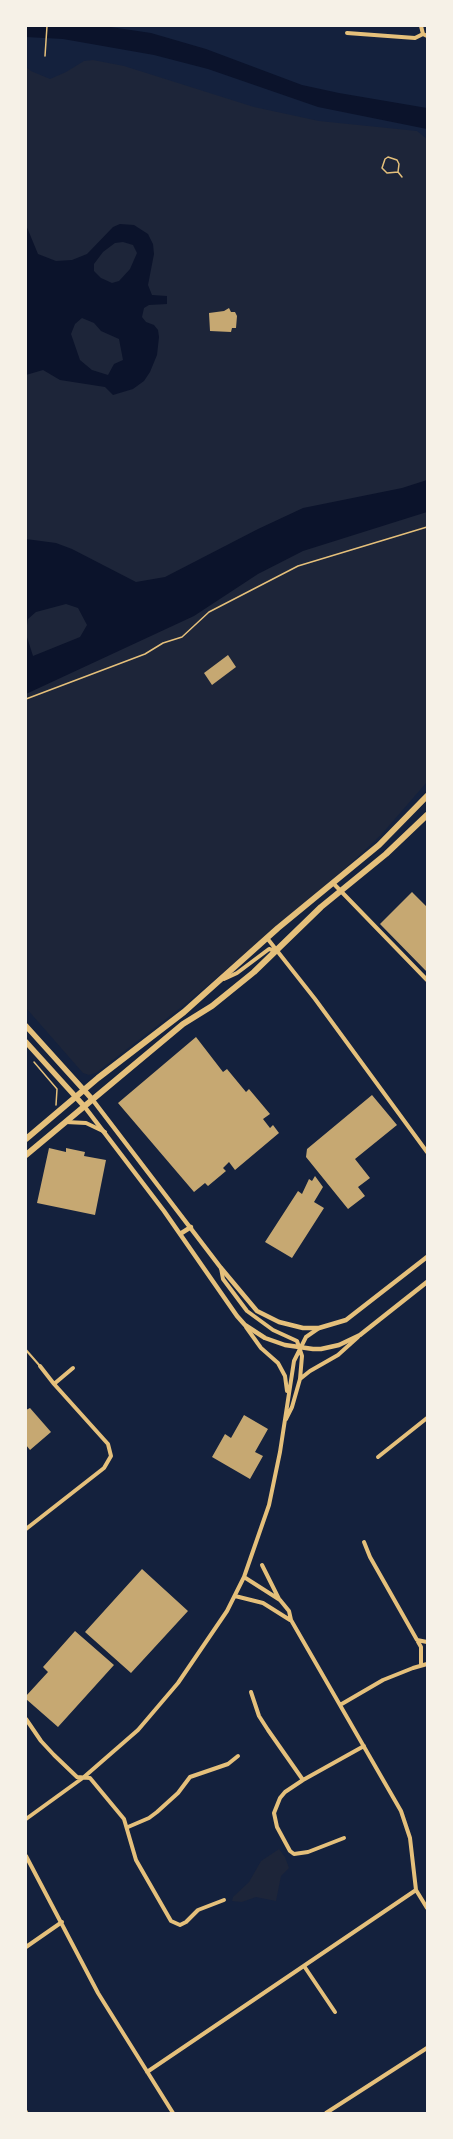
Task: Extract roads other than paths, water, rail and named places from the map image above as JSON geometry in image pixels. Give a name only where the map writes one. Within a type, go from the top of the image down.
[{"type":"main road","points":[[26,1139],[84,1090],[184,1012],[267,938],[379,845],[427,796]]},
{"type":"main road","points":[[26,1155],[183,1024],[232,991],[276,951],[300,926],[340,890],[386,854],[427,815]]},
{"type":"main road","points":[[26,1026],[92,1099]]},
{"type":"main road","points":[[26,1042],[75,1098],[84,1106]]},
{"type":"street","points":[[347,33],[416,38],[425,35],[421,26]]},
{"type":"street","points":[[333,883],[427,980]]},
{"type":"street","points":[[267,938],[315,999],[427,1152]]},
{"type":"street","points":[[214,984],[237,972],[269,950],[276,951]]},
{"type":"street","points":[[92,1099],[221,1268],[257,1311],[286,1324],[303,1328],[319,1328],[346,1320],[427,1257]]},
{"type":"street","points":[[84,1106],[180,1234],[261,1348],[278,1363],[286,1376],[287,1396]]},
{"type":"street","points":[[66,1122],[86,1123],[105,1132]]},
{"type":"street","points":[[180,1234],[191,1227]]},
{"type":"street","points":[[221,1268],[223,1279],[247,1311],[273,1330],[292,1337],[300,1347],[302,1361],[300,1379],[292,1407],[284,1422]]},
{"type":"street","points":[[300,1379],[310,1371],[338,1355],[360,1335],[427,1282]]},
{"type":"street","points":[[245,1325],[265,1338],[285,1345],[321,1349],[339,1345],[360,1335]]},
{"type":"street","points":[[26,1819],[84,1777],[138,1730],[159,1707],[194,1663],[235,1596],[244,1577],[269,1504],[294,1361],[306,1337],[319,1328]]},
{"type":"street","points":[[26,1529],[104,1468],[111,1456],[108,1444],[54,1384],[40,1366]]},
{"type":"street","points":[[54,1384],[73,1368]]},
{"type":"street","points":[[378,1458],[427,1418]]},
{"type":"street","points":[[364,1542],[370,1557],[417,1640],[420,1647],[422,1665]]},
{"type":"street","points":[[262,1565],[280,1600],[289,1611],[291,1620],[364,1746],[406,1824],[410,1838],[416,1890],[427,1908]]},
{"type":"street","points":[[244,1577],[280,1600]]},
{"type":"street","points":[[235,1596],[263,1603],[279,1611],[291,1620]]},
{"type":"street","points":[[417,1640],[427,1642]]},
{"type":"street","points":[[340,1705],[383,1680],[427,1664]]},
{"type":"street","points":[[251,1692],[260,1716],[268,1730],[303,1780]]},
{"type":"street","points":[[26,1719],[41,1741],[54,1755],[77,1777],[90,1778],[109,1799],[124,1819],[128,1827],[136,1860],[170,1921],[180,1925],[186,1922],[198,1910],[224,1900]]},
{"type":"street","points":[[344,1838],[300,1854],[290,1851],[277,1827],[274,1813],[280,1798],[303,1780],[364,1746]]},
{"type":"street","points":[[128,1827],[149,1818],[157,1812],[178,1793],[190,1777],[228,1764],[238,1756]]},
{"type":"street","points":[[26,1856],[98,1993],[173,2113]]},
{"type":"street","points":[[147,2072],[416,1890]]},
{"type":"street","points":[[26,1947],[62,1922]]},
{"type":"street","points":[[304,1966],[336,2012]]},
{"type":"street","points":[[326,2113],[427,2048]]},
{"type":"lane","points":[[26,1350],[40,1366]]}]
